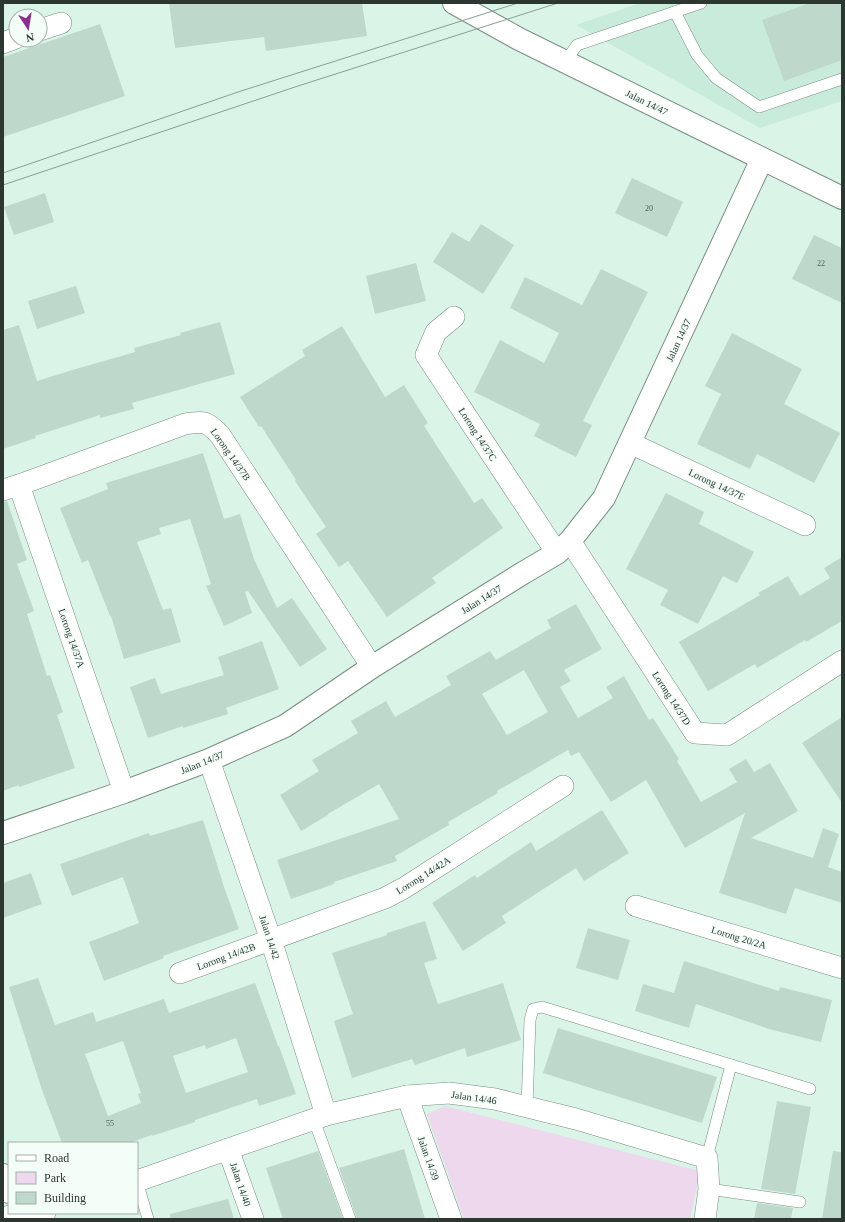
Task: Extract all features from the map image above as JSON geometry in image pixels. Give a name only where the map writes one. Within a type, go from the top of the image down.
[{"type":"street","name":"Jalan 14/47","points":[[454,3],[519,39],[842,198]]},
{"type":"street","points":[[48,27],[61,23]]},
{"type":"street","name":"Jalan 14/37","points":[[3,833],[124,792],[209,760],[285,726],[372,667],[563,547],[604,498],[762,159]]},
{"type":"street","name":"Lorong 14/37C","points":[[454,317],[436,332],[426,355],[563,547]]},
{"type":"street","name":"Lorong 14/37B","points":[[11,487],[185,424],[205,422],[220,435],[372,667]]},
{"type":"street","name":"Lorong 14/37E","points":[[630,443],[805,525]]},
{"type":"street","name":"Lorong 14/37A","points":[[11,487],[124,792]]},
{"type":"street","name":"Lorong 14/37D","points":[[563,547],[695,733],[727,735],[842,661]]},
{"type":"street","name":"Jalan 14/42","points":[[209,760],[271,940],[320,1117]]},
{"type":"street","name":"Lorong 14/42A","points":[[271,940],[385,898],[404,888],[563,786]]},
{"type":"street","name":"Lorong 20/2A","points":[[636,906],[842,968]]},
{"type":"street","name":"Lorong 14/42B","points":[[180,973],[271,940]]},
{"type":"street","name":"Jalan 14/46","points":[[138,1181],[320,1117],[407,1096],[449,1093],[495,1099],[576,1119],[707,1158]]},
{"type":"street","name":"Jalan 14/39","points":[[407,1096],[451,1219]]},
{"type":"street","name":"Jalan 14/40","points":[[228,1149],[253,1219]]},
{"type":"street","points":[[705,1219],[709,1189],[707,1158]]},
{"type":"street","points":[[3,1175],[8,1189]]},
{"type":"street","points":[[28,1219],[42,1214]]},
{"type":"lane","points":[[566,62],[577,45],[701,3]]},
{"type":"lane","points":[[676,12],[697,55],[716,78],[759,107],[842,79]]},
{"type":"lane","points":[[527,1107],[530,1020],[533,1009],[542,1007],[810,1089]]},
{"type":"lane","points":[[707,1158],[731,1065]]},
{"type":"lane","points":[[320,1117],[350,1219]]},
{"type":"lane","points":[[138,1184],[148,1219]]},
{"type":"lane","points":[[709,1189],[800,1202]]},
{"type":"shaded area","points":[[640,3],[842,3],[842,101],[760,128],[576,25]]},
{"type":"green space","points":[[445,1106],[700,1171],[690,1219],[464,1219],[427,1114]]},
{"type":"building","points":[[169,3],[362,3],[367,36],[266,51],[264,37],[175,48]]},
{"type":"building","points":[[810,3],[842,3],[842,60],[784,81],[762,20]]},
{"type":"building","points":[[100,24],[125,96],[3,137],[3,57],[29,48],[48,48],[48,42]]},
{"type":"building","points":[[632,178],[683,202],[667,237],[615,213]]},
{"type":"building","points":[[45,193],[54,222],[14,235],[4,207]]},
{"type":"building","points":[[481,224],[514,245],[483,294],[433,262],[452,232],[469,242]]},
{"type":"building","points":[[814,235],[842,248],[842,303],[792,279]]},
{"type":"building","points":[[416,263],[426,301],[375,314],[366,276]]},
{"type":"building","points":[[601,269],[648,292],[583,421],[592,425],[576,457],[534,436],[540,424],[474,392],[500,340],[544,363],[559,333],[510,308],[525,277],[582,305]]},
{"type":"building","points":[[76,286],[85,313],[37,329],[28,301]]},
{"type":"building","points":[[220,322],[235,374],[132,403],[134,409],[100,418],[100,415],[35,436],[36,438],[3,449],[3,330],[19,325],[37,381],[135,352],[134,348]]},
{"type":"building","points":[[342,326],[385,397],[404,385],[428,423],[424,426],[474,503],[482,498],[503,528],[432,578],[436,583],[387,617],[348,561],[339,567],[316,534],[326,527],[261,426],[259,427],[240,397],[305,356],[302,350]]},
{"type":"building","points":[[732,333],[802,369],[784,404],[840,433],[814,483],[757,454],[750,469],[697,444],[721,394],[705,386]]},
{"type":"building","points":[[203,453],[224,519],[240,514],[254,559],[277,608],[292,598],[327,649],[300,667],[248,591],[245,592],[252,613],[224,626],[206,586],[211,584],[190,519],[159,528],[161,534],[137,542],[163,610],[171,608],[181,642],[124,659],[111,616],[88,560],[82,563],[60,508],[108,489],[106,483]]},
{"type":"building","points":[[666,493],[704,512],[699,524],[754,552],[737,583],[723,576],[698,624],[660,605],[668,590],[626,569]]},
{"type":"building","points":[[7,501],[27,560],[17,564],[34,611],[27,614],[47,676],[50,675],[63,712],[57,715],[75,768],[3,791],[3,502]]},
{"type":"building","points":[[842,557],[842,621],[806,642],[805,640],[757,668],[755,664],[708,691],[679,642],[760,595],[758,593],[788,576],[800,596],[830,578],[824,568]]},
{"type":"building","points":[[576,604],[602,649],[564,670],[571,681],[560,687],[578,718],[613,698],[606,687],[624,676],[649,720],[653,718],[679,759],[677,761],[701,802],[737,782],[729,769],[746,759],[754,772],[770,763],[798,811],[751,838],[813,858],[823,828],[839,834],[828,867],[842,872],[842,903],[795,888],[786,914],[719,893],[745,813],[685,848],[646,780],[611,802],[579,752],[571,756],[568,750],[497,791],[498,793],[448,822],[449,825],[395,856],[397,861],[334,882],[334,884],[291,899],[277,860],[399,819],[379,784],[301,831],[280,795],[319,771],[312,760],[358,733],[351,721],[386,701],[395,717],[451,685],[446,676],[490,651],[496,660],[551,628],[547,620]],"holes":[[[524,670],[548,712],[507,735],[482,694]]]},
{"type":"building","points":[[262,641],[279,689],[226,708],[228,714],[183,728],[183,726],[148,738],[130,687],[155,678],[161,694],[224,675],[218,657]]},
{"type":"building","points":[[842,717],[842,803],[802,743]]},
{"type":"building","points":[[602,810],[629,853],[584,881],[576,868],[502,916],[506,923],[463,951],[432,903],[475,875],[477,878],[531,842],[536,851]]},
{"type":"building","points":[[203,820],[239,929],[163,956],[164,958],[104,981],[89,942],[139,923],[123,877],[72,896],[60,864],[149,833],[150,836]]},
{"type":"building","points":[[31,873],[42,904],[3,918],[3,883]]},
{"type":"building","points":[[425,921],[437,959],[424,963],[438,1004],[503,983],[521,1040],[467,1057],[465,1048],[415,1065],[412,1059],[352,1078],[334,1021],[353,1014],[332,953]]},
{"type":"building","points":[[588,928],[630,940],[618,980],[576,968]]},
{"type":"building","points":[[684,961],[779,991],[780,987],[832,1000],[821,1042],[769,1029],[696,1004],[689,1028],[635,1011],[643,984],[674,993]]},
{"type":"building","points":[[38,978],[55,1025],[93,1012],[96,1022],[164,999],[169,1013],[255,983],[296,1094],[259,1106],[257,1099],[195,1120],[195,1122],[132,1142],[62,1142],[42,1090],[9,987]],"holes":[[[236,1038],[248,1072],[186,1093],[173,1056],[205,1045],[206,1049]],[[123,1041],[141,1093],[138,1094],[141,1103],[108,1116],[85,1054]]]},
{"type":"building","points":[[558,1028],[717,1077],[702,1123],[543,1073]]},
{"type":"building","points":[[777,1101],[811,1107],[795,1194],[761,1189]]},
{"type":"building","points":[[404,1149],[425,1219],[357,1219],[339,1168]]},
{"type":"building","points":[[318,1151],[343,1219],[283,1219],[266,1168]]},
{"type":"building","points":[[833,1151],[842,1152],[842,1219],[822,1219]]},
{"type":"building","points":[[228,1199],[234,1219],[170,1219],[170,1214]]},
{"type":"building","points":[[757,1203],[793,1208],[791,1219],[754,1219]]},
{"type":"tram line","points":[[3,173],[241,91],[518,3]]},
{"type":"tram line","points":[[3,185],[298,86],[558,3]]}]
